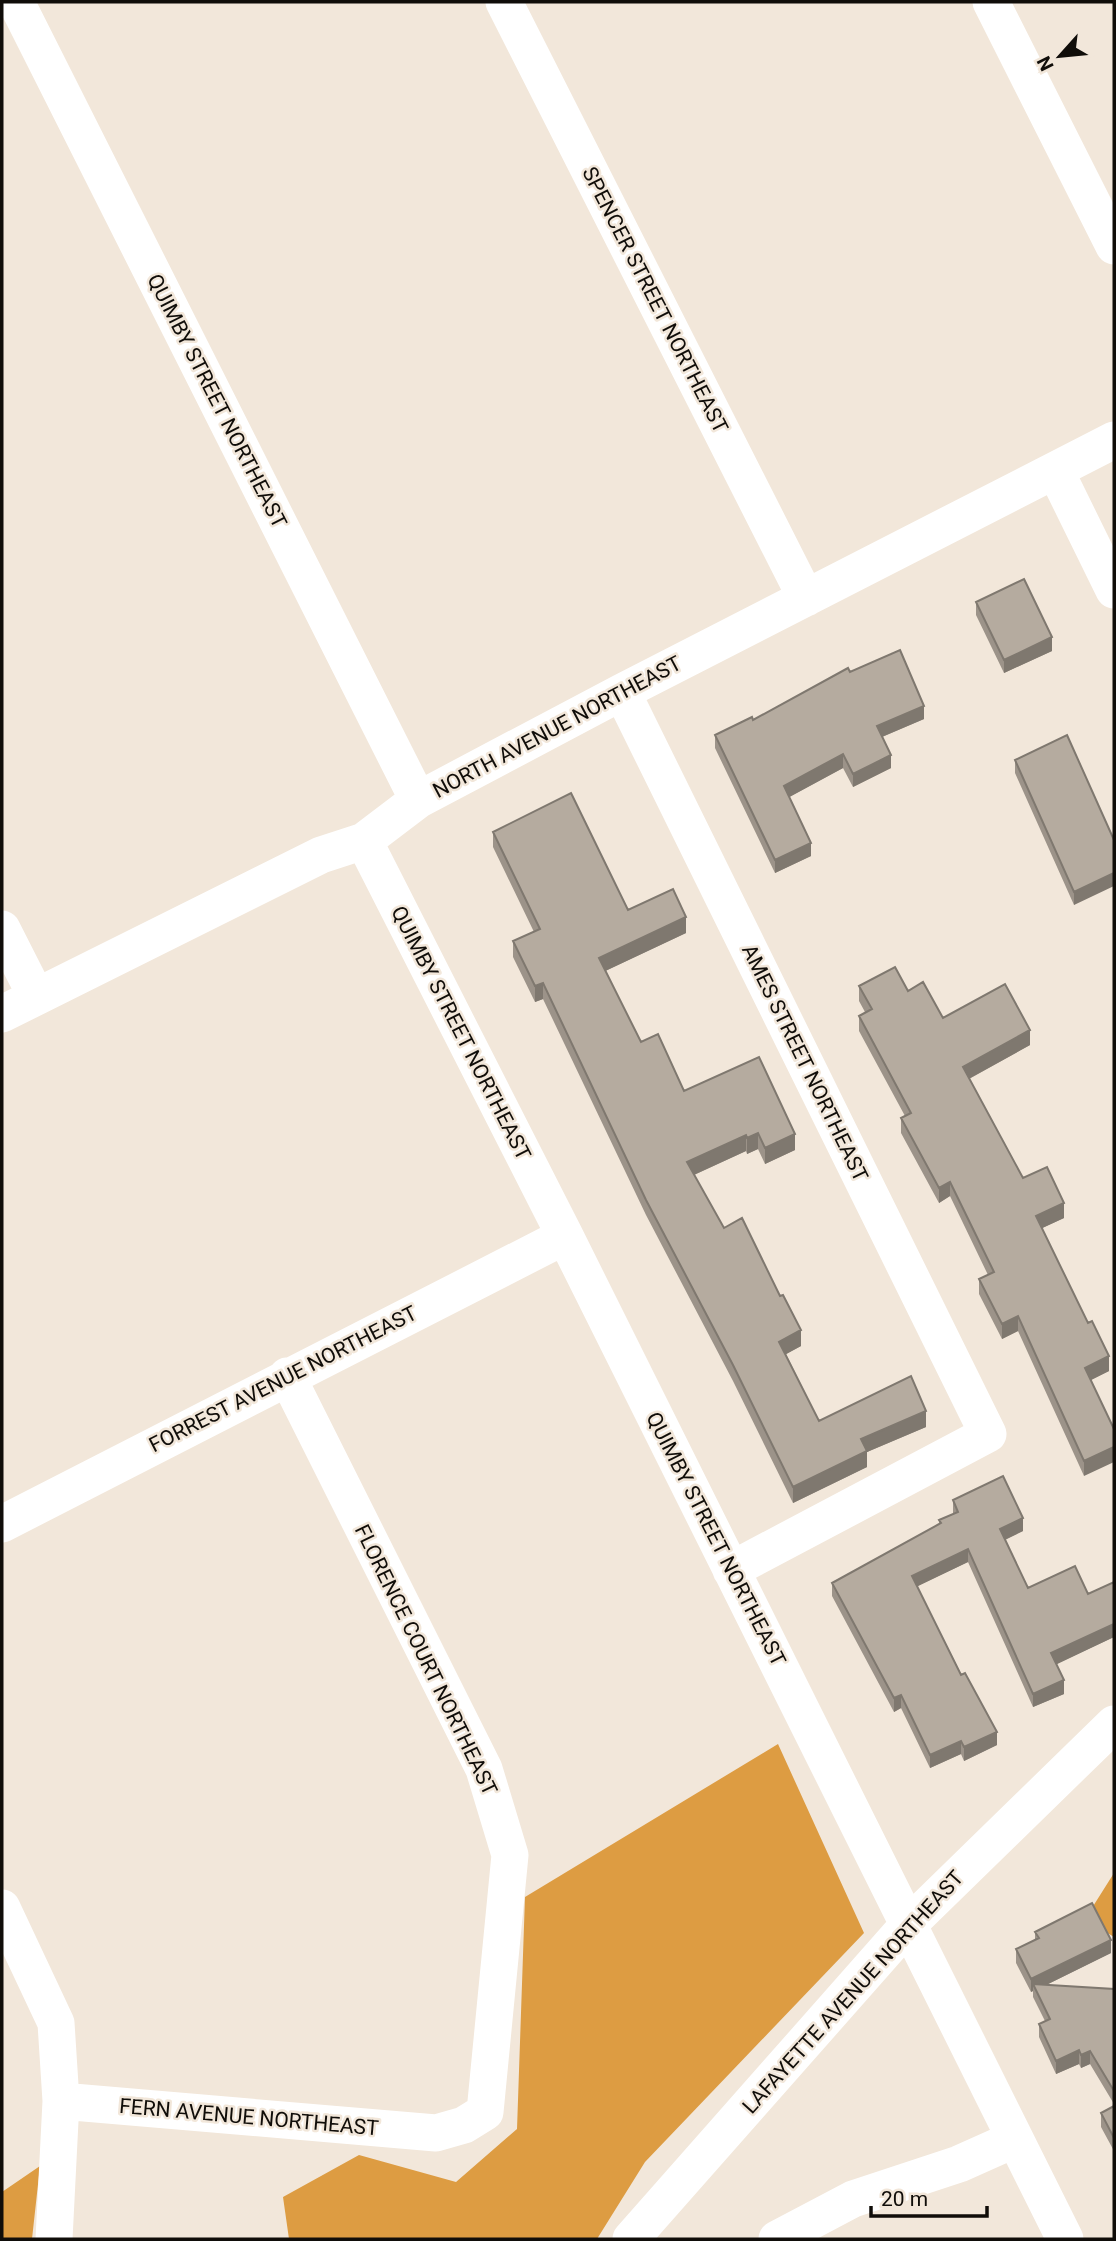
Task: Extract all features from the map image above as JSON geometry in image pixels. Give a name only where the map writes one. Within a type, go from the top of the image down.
[{"type":"street","name":"QUIMBY STREET NORTHEAST","points":[[16,2],[418,800]]},
{"type":"street","name":"SPENCER STREET NORTHEAST","points":[[503,2],[806,598]]},
{"type":"street","points":[[991,2],[1114,246]]},
{"type":"street","name":"NORTH AVENUE NORTHEAST","points":[[2,1014],[321,855],[364,841],[418,800],[622,692],[1114,440]]},
{"type":"street","points":[[1056,472],[1114,590]]},
{"type":"street","name":"AMES STREET NORTHEAST","points":[[622,692],[988,1434],[732,1570]]},
{"type":"street","name":"QUIMBY STREET NORTHEAST","points":[[364,841],[909,1924],[1015,2139],[1054,2236]]},
{"type":"street","points":[[2,929],[36,996]]},
{"type":"street","name":"FORREST AVENUE NORTHEAST","points":[[2,1524],[565,1236]]},
{"type":"street","name":"FLORENCE COURT NORTHEAST","points":[[287,1376],[484,1769],[510,1855],[485,2112],[464,2125],[436,2133]]},
{"type":"street","name":"LAFAYETTE AVENUE NORTHEAST","points":[[631,2239],[909,1924],[1114,1724]]},
{"type":"street","points":[[2,1908],[56,2023],[61,2101],[54,2239]]},
{"type":"street","name":"FERN AVENUE NORTHEAST","points":[[61,2101],[436,2133]]},
{"type":"street","points":[[777,2239],[853,2199],[959,2164],[1015,2139]]},
{"type":"shaded area","points":[[778,1744],[864,1933],[645,2162],[597,2239],[289,2239],[283,2197],[359,2155],[456,2182],[517,2129],[525,1897]]},
{"type":"shaded area","points":[[1114,1873],[1114,1937],[1085,1919]]},
{"type":"shaded area","points":[[40,2166],[32,2239],[2,2239],[2,2192]]},
{"type":"building","points":[[1024,579],[1052,637],[1004,660],[976,602]]},
{"type":"building","points":[[900,650],[924,706],[877,726],[891,755],[853,774],[843,754],[784,786],[811,843],[775,860],[715,735],[752,717],[753,720],[848,668],[850,672]]},
{"type":"building","points":[[1067,735],[1114,840],[1114,873],[1074,892],[1015,760]]},
{"type":"building","points":[[571,793],[628,910],[673,889],[686,917],[599,958],[641,1042],[658,1034],[684,1091],[759,1057],[795,1134],[765,1148],[758,1133],[747,1138],[746,1135],[687,1162],[724,1228],[742,1218],[780,1296],[783,1295],[801,1330],[779,1342],[819,1421],[911,1376],[926,1411],[861,1439],[867,1451],[793,1487],[733,1365],[646,1200],[543,983],[535,986],[513,941],[540,929],[493,832]]},
{"type":"building","points":[[895,967],[908,991],[923,982],[943,1018],[1005,984],[1030,1030],[963,1067],[1023,1178],[1047,1167],[1064,1203],[1036,1216],[1088,1323],[1092,1321],[1109,1356],[1085,1368],[1114,1429],[1114,1447],[1084,1461],[1018,1316],[1002,1324],[979,1279],[994,1272],[950,1182],[939,1188],[901,1118],[911,1113],[859,1016],[872,1009],[859,986]]},
{"type":"building","points":[[1003,1476],[1023,1518],[1000,1529],[1028,1588],[1075,1566],[1088,1594],[1114,1582],[1114,1624],[1051,1653],[1064,1680],[1033,1694],[968,1549],[912,1576],[961,1675],[965,1673],[997,1732],[964,1747],[961,1741],[930,1755],[901,1695],[894,1698],[832,1583],[941,1523],[939,1520],[958,1512],[953,1500]]},
{"type":"building","points":[[1092,1903],[1111,1940],[1031,1979],[1016,1949],[1039,1938],[1035,1932]]},
{"type":"building","points":[[1033,1984],[1114,1989],[1114,2091],[1090,2051],[1081,2055],[1079,2050],[1056,2061],[1039,2024],[1050,2019]]},
{"type":"building","points":[[1114,2106],[1114,2138],[1101,2113]]}]
